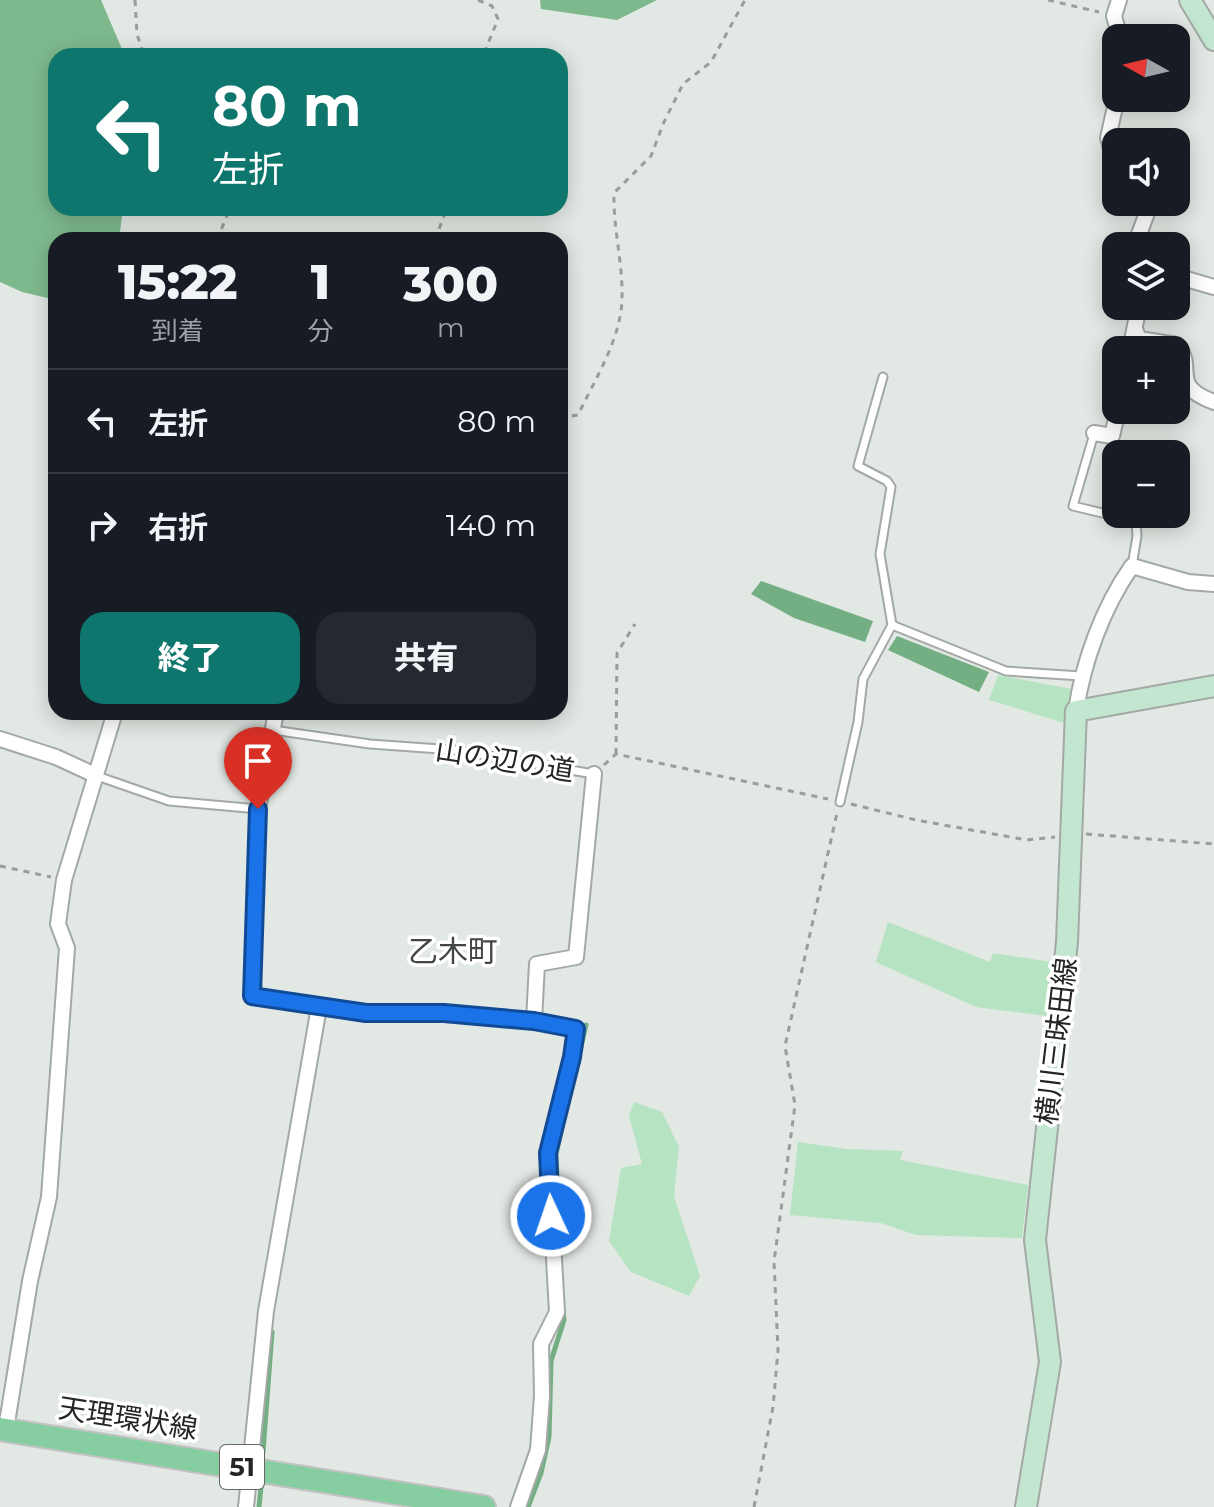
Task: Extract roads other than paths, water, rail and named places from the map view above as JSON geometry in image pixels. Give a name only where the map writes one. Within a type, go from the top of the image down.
[{"type":"main road","points":[[1190,0],[1214,40]]},
{"type":"main road","points":[[1076,711],[1214,686]]},
{"type":"main road","name":"横川三昧田線","points":[[1026,1507],[1050,1362],[1035,1240],[1067,942],[1076,711]]},
{"type":"main road","name":"天理環状線","points":[[3,1429],[484,1507]]},
{"type":"street","points":[[1116,24],[1114,16],[1119,0]]},
{"type":"street","points":[[1190,280],[1214,287]]},
{"type":"street","points":[[1133,336],[1137,320]]},
{"type":"street","points":[[1135,329],[1139,339],[1177,345],[1181,350],[1185,380],[1195,395],[1214,402]]},
{"type":"street","points":[[1094,433],[1112,436],[1115,424]]},
{"type":"street","points":[[1076,711],[1081,676],[1118,585],[1132,566],[1188,582],[1214,584]]},
{"type":"street","points":[[3,1429],[49,1197],[67,948],[58,924],[64,880],[112,720]]},
{"type":"street","points":[[275,720],[258,809],[252,996],[366,1013],[444,1013],[534,1021],[576,1029],[548,1153],[557,1312],[541,1344],[542,1396],[538,1450],[518,1507]]},
{"type":"street","points":[[0,739],[56,757],[95,775]]},
{"type":"street","points":[[534,1021],[537,964],[576,957],[594,774]]},
{"type":"street","points":[[246,1507],[266,1311],[319,1007]]},
{"type":"lane","points":[[840,802],[858,722],[863,679],[892,625],[880,554],[891,487],[887,481],[858,466],[883,377]]},
{"type":"lane","points":[[1094,433],[1073,506],[1136,521],[1132,566]]},
{"type":"lane","points":[[892,625],[1006,671],[1081,676]]},
{"type":"lane","name":"山の辺の道","points":[[273,730],[370,744],[454,750],[594,774]]},
{"type":"lane","points":[[95,775],[120,787],[169,801],[258,809]]},
{"type":"waterway","points":[[580,1051],[586,1025]]},
{"type":"waterway","points":[[560,1248],[556,1154],[568,1100]]},
{"type":"waterway","points":[[528,1507],[541,1473],[549,1437],[551,1361],[564,1320],[563,1310]]},
{"type":"waterway","points":[[263,1452],[272,1332]]},
{"type":"waterway","points":[[259,1507],[261,1487]]},
{"type":"district","name":"乙木町","points":[[453,951]]}]
